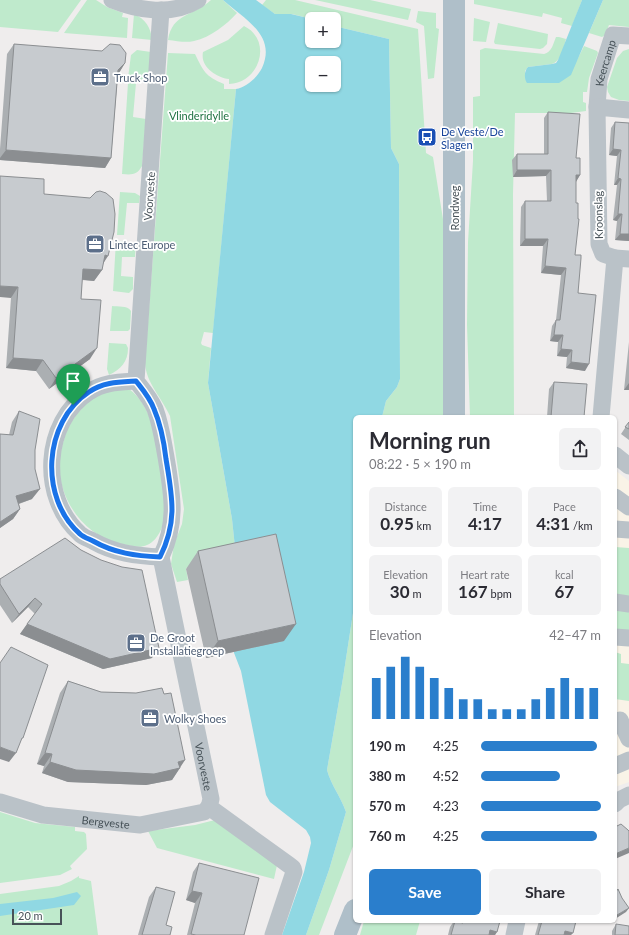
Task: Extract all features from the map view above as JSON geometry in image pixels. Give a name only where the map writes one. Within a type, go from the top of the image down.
[{"type":"main road","name":"Rondweg","points":[[454,0],[454,415]]},
{"type":"main road","points":[[345,935],[353,916]]},
{"type":"main road","points":[[349,935],[353,919]]},
{"type":"street","points":[[112,0],[131,7],[162,10],[189,6],[198,0]]},
{"type":"street","name":"Voorveste","points":[[136,381],[162,10]]},
{"type":"street","name":"Keercamp","points":[[597,107],[599,79],[613,35],[629,36]]},
{"type":"street","points":[[597,107],[629,110]]},
{"type":"street","name":"Kroonslag","points":[[597,107],[598,244],[603,254],[622,258],[601,415]]},
{"type":"street","points":[[136,381],[147,395],[162,430],[173,498],[172,523],[167,543],[160,557],[120,553],[102,546],[80,534],[67,519],[58,500],[52,477],[52,455],[58,430],[73,405],[89,392],[103,385],[136,381]]},
{"type":"street","points":[[617,457],[629,466]]},
{"type":"street","points":[[617,498],[629,507]]},
{"type":"street","points":[[617,529],[629,530]]},
{"type":"street","name":"Voorveste","points":[[160,557],[211,799],[209,806],[292,868],[294,872],[273,935]]},
{"type":"street","points":[[617,602],[629,604]]},
{"type":"street","points":[[617,637],[629,638]]},
{"type":"street","points":[[617,721],[620,720],[629,739]]},
{"type":"street","points":[[617,765],[629,760]]},
{"type":"street","points":[[617,802],[629,795]]},
{"type":"street","name":"Bergveste","points":[[0,802],[43,815],[140,825],[204,812],[209,806]]},
{"type":"street","points":[[514,935],[517,923]]},
{"type":"shaded area","points":[[617,472],[629,481],[629,782],[617,786]]},
{"type":"green space","points":[[0,0],[81,0],[58,32],[0,27]]},
{"type":"green space","points":[[87,0],[96,0],[107,7],[123,13],[122,17],[128,18],[127,38],[64,33]]},
{"type":"green space","points":[[211,0],[223,0],[237,13],[218,30],[206,37],[188,42],[168,40],[170,31],[179,20]]},
{"type":"green space","points":[[266,0],[295,0],[418,29],[426,153],[433,157],[447,244],[447,415],[382,415],[386,401],[397,387],[400,379],[399,164],[391,148],[389,39],[341,28],[341,12],[305,12],[305,17],[292,14],[275,14],[262,5]]},
{"type":"green space","points":[[315,0],[370,0],[411,9],[408,20]]},
{"type":"green space","points":[[474,0],[582,0],[572,26],[561,23],[562,18],[543,13],[542,17],[474,4]]},
{"type":"green space","points":[[603,0],[629,0],[629,27],[609,25],[605,35],[602,37],[589,33]]},
{"type":"green space","points":[[418,11],[436,13],[436,28],[439,29],[434,78],[428,79],[424,26],[416,22]]},
{"type":"green space","points":[[134,14],[147,24],[152,40],[132,38]]},
{"type":"green space","points":[[474,18],[490,22],[486,42],[473,41]]},
{"type":"green space","points":[[498,23],[548,34],[547,44],[540,49],[495,44],[494,42]]},
{"type":"green space","points":[[244,26],[253,32],[258,41],[260,50],[259,60],[255,69],[248,76],[240,82],[229,84],[229,79],[214,74],[206,67],[203,52],[228,40]]},
{"type":"green space","points":[[556,37],[566,39],[558,60],[552,64],[528,67],[525,71],[526,81],[577,60],[584,46],[597,51],[598,53],[589,78],[587,92],[583,92],[583,102],[586,103],[586,111],[571,113],[515,113],[513,194],[514,415],[470,415],[467,325],[468,242],[473,161],[473,97],[480,96],[480,50],[485,48],[544,54],[551,50]]},
{"type":"green space","points":[[629,49],[629,101],[611,97],[607,87],[617,58],[623,51]]},
{"type":"green space","points":[[137,50],[151,52],[149,80],[128,78],[131,55]]},
{"type":"green space","name":"Vlinderidylle","points":[[168,53],[195,54],[206,73],[224,84],[224,89],[236,89],[213,333],[204,332],[201,343],[202,345],[211,348],[208,383],[232,519],[236,557],[186,568],[188,580],[177,582],[171,564],[174,544],[182,524],[184,509],[170,416],[151,384],[145,363]]},
{"type":"green space","points":[[128,83],[136,83],[133,117],[146,119],[142,166],[134,174],[122,174]]},
{"type":"green space","points":[[120,192],[135,193],[140,196],[139,203],[127,203],[124,235],[117,235]]},
{"type":"green space","points":[[116,241],[136,243],[135,257],[122,257],[121,276],[133,277],[133,289],[129,293],[113,291]]},
{"type":"green space","points":[[112,306],[125,307],[131,311],[130,329],[128,331],[110,331]]},
{"type":"green space","points":[[109,343],[126,344],[128,353],[123,364],[109,375],[107,369]]},
{"type":"green space","points":[[129,389],[143,404],[151,422],[156,442],[166,509],[163,524],[158,535],[152,543],[141,547],[121,544],[108,540],[96,534],[86,525],[77,516],[64,492],[60,479],[59,466],[60,455],[67,430],[80,410],[92,399],[105,392]]},
{"type":"green space","points":[[617,547],[629,548],[629,600],[617,598]]},
{"type":"green space","points":[[617,607],[629,609],[629,634],[617,632]]},
{"type":"green space","points":[[353,613],[353,846],[319,935],[306,935],[329,870],[346,812],[327,770]]},
{"type":"green space","points":[[617,653],[621,654],[621,663],[629,664],[629,701],[617,699]]},
{"type":"green space","points":[[0,812],[35,823],[75,827],[75,831],[84,832],[86,834],[87,849],[70,866],[72,869],[60,875],[0,883]]},
{"type":"green space","points":[[215,820],[277,865],[274,879],[157,848],[148,831],[195,825]]},
{"type":"green space","points":[[79,876],[79,878],[91,881],[98,935],[0,935],[0,894],[59,886]]},
{"type":"green space","points":[[363,923],[419,923],[416,935],[360,935]]},
{"type":"water","points":[[223,0],[256,0],[275,14],[291,14],[305,17],[305,48],[341,48],[341,28],[389,39],[391,148],[399,164],[400,379],[397,387],[386,401],[382,415],[353,415],[353,613],[327,770],[346,812],[329,870],[306,935],[282,935],[304,872],[311,843],[310,837],[306,830],[270,802],[266,795],[241,671],[231,645],[236,557],[232,519],[208,383],[236,89],[254,79],[262,68],[265,56],[265,46],[262,37],[249,21]]},
{"type":"water","points":[[582,0],[603,0],[571,75],[559,83],[527,83],[525,75],[528,67],[552,64],[556,63],[558,60]]},
{"type":"water","points":[[77,892],[81,896],[74,905],[0,916],[0,904],[53,898]]},
{"type":"building","points":[[14,44],[102,51],[110,44],[120,45],[126,53],[125,63],[118,70],[111,158],[6,150]]},
{"type":"building","points":[[548,112],[580,114],[576,158],[580,158],[580,175],[576,175],[576,203],[578,203],[579,219],[575,255],[581,255],[578,293],[596,295],[589,364],[571,362],[572,350],[561,349],[563,335],[554,335],[556,320],[560,320],[566,268],[545,266],[548,239],[525,239],[525,201],[551,201],[551,170],[517,170],[517,154],[548,154]]},
{"type":"building","points":[[615,122],[629,123],[629,234],[620,234],[622,214],[618,214],[621,179],[618,178],[621,150],[613,149]]},
{"type":"building","points":[[0,176],[44,179],[44,194],[90,198],[96,192],[100,191],[106,193],[113,199],[115,214],[114,232],[108,256],[105,255],[102,270],[83,269],[81,299],[101,300],[97,348],[56,378],[43,360],[13,358],[18,287],[0,286]]},
{"type":"building","points":[[554,382],[587,384],[584,415],[551,415]]},
{"type":"building","points":[[19,411],[40,419],[35,450],[35,469],[40,489],[16,496],[20,509],[0,522],[0,434],[13,435]]},
{"type":"building","points":[[629,422],[629,429],[625,427]]},
{"type":"building","points":[[276,534],[296,624],[218,641],[198,551]]},
{"type":"building","points":[[65,538],[81,550],[101,560],[122,567],[142,570],[159,648],[110,659],[27,624],[42,604],[35,598],[19,614],[0,584],[0,579]]},
{"type":"building","points":[[11,647],[48,665],[23,738],[16,753],[0,747],[0,663]]},
{"type":"building","points":[[68,681],[101,692],[136,693],[162,688],[164,694],[171,693],[185,760],[178,762],[180,768],[154,774],[76,770],[50,762],[52,754],[45,753]]},
{"type":"building","points":[[621,824],[629,831],[629,848],[617,853],[617,826]]},
{"type":"building","points":[[199,863],[259,878],[244,935],[191,934],[202,893],[192,891]]},
{"type":"building","points":[[156,887],[175,892],[166,925],[172,927],[170,935],[142,935]]},
{"type":"building","points":[[618,889],[629,908],[617,915]]},
{"type":"building","points":[[454,923],[499,923],[497,932],[490,930],[489,935],[451,935]]},
{"type":"building","points":[[541,923],[576,923],[573,933],[565,931],[564,935],[538,935]]},
{"type":"building","points":[[616,924],[629,926],[629,935],[615,935]]},
{"type":"place","name":"Truck Shop","points":[[100,77]]},
{"type":"place","name":"De Veste/De Slagen","points":[[427,137]]},
{"type":"place","name":"Lintec Europe","points":[[95,244]]},
{"type":"place","name":"De Groot Installatiegroep","points":[[136,643]]},
{"type":"place","name":"Wolky Shoes","points":[[150,718]]},
{"type":"route","points":[[136,381],[147,395],[162,430],[173,498],[172,523],[167,543],[160,557],[120,553],[102,546],[80,534],[67,519],[58,500],[52,477],[52,455],[58,430],[73,405],[89,392],[103,385],[118,382],[136,381]]}]
